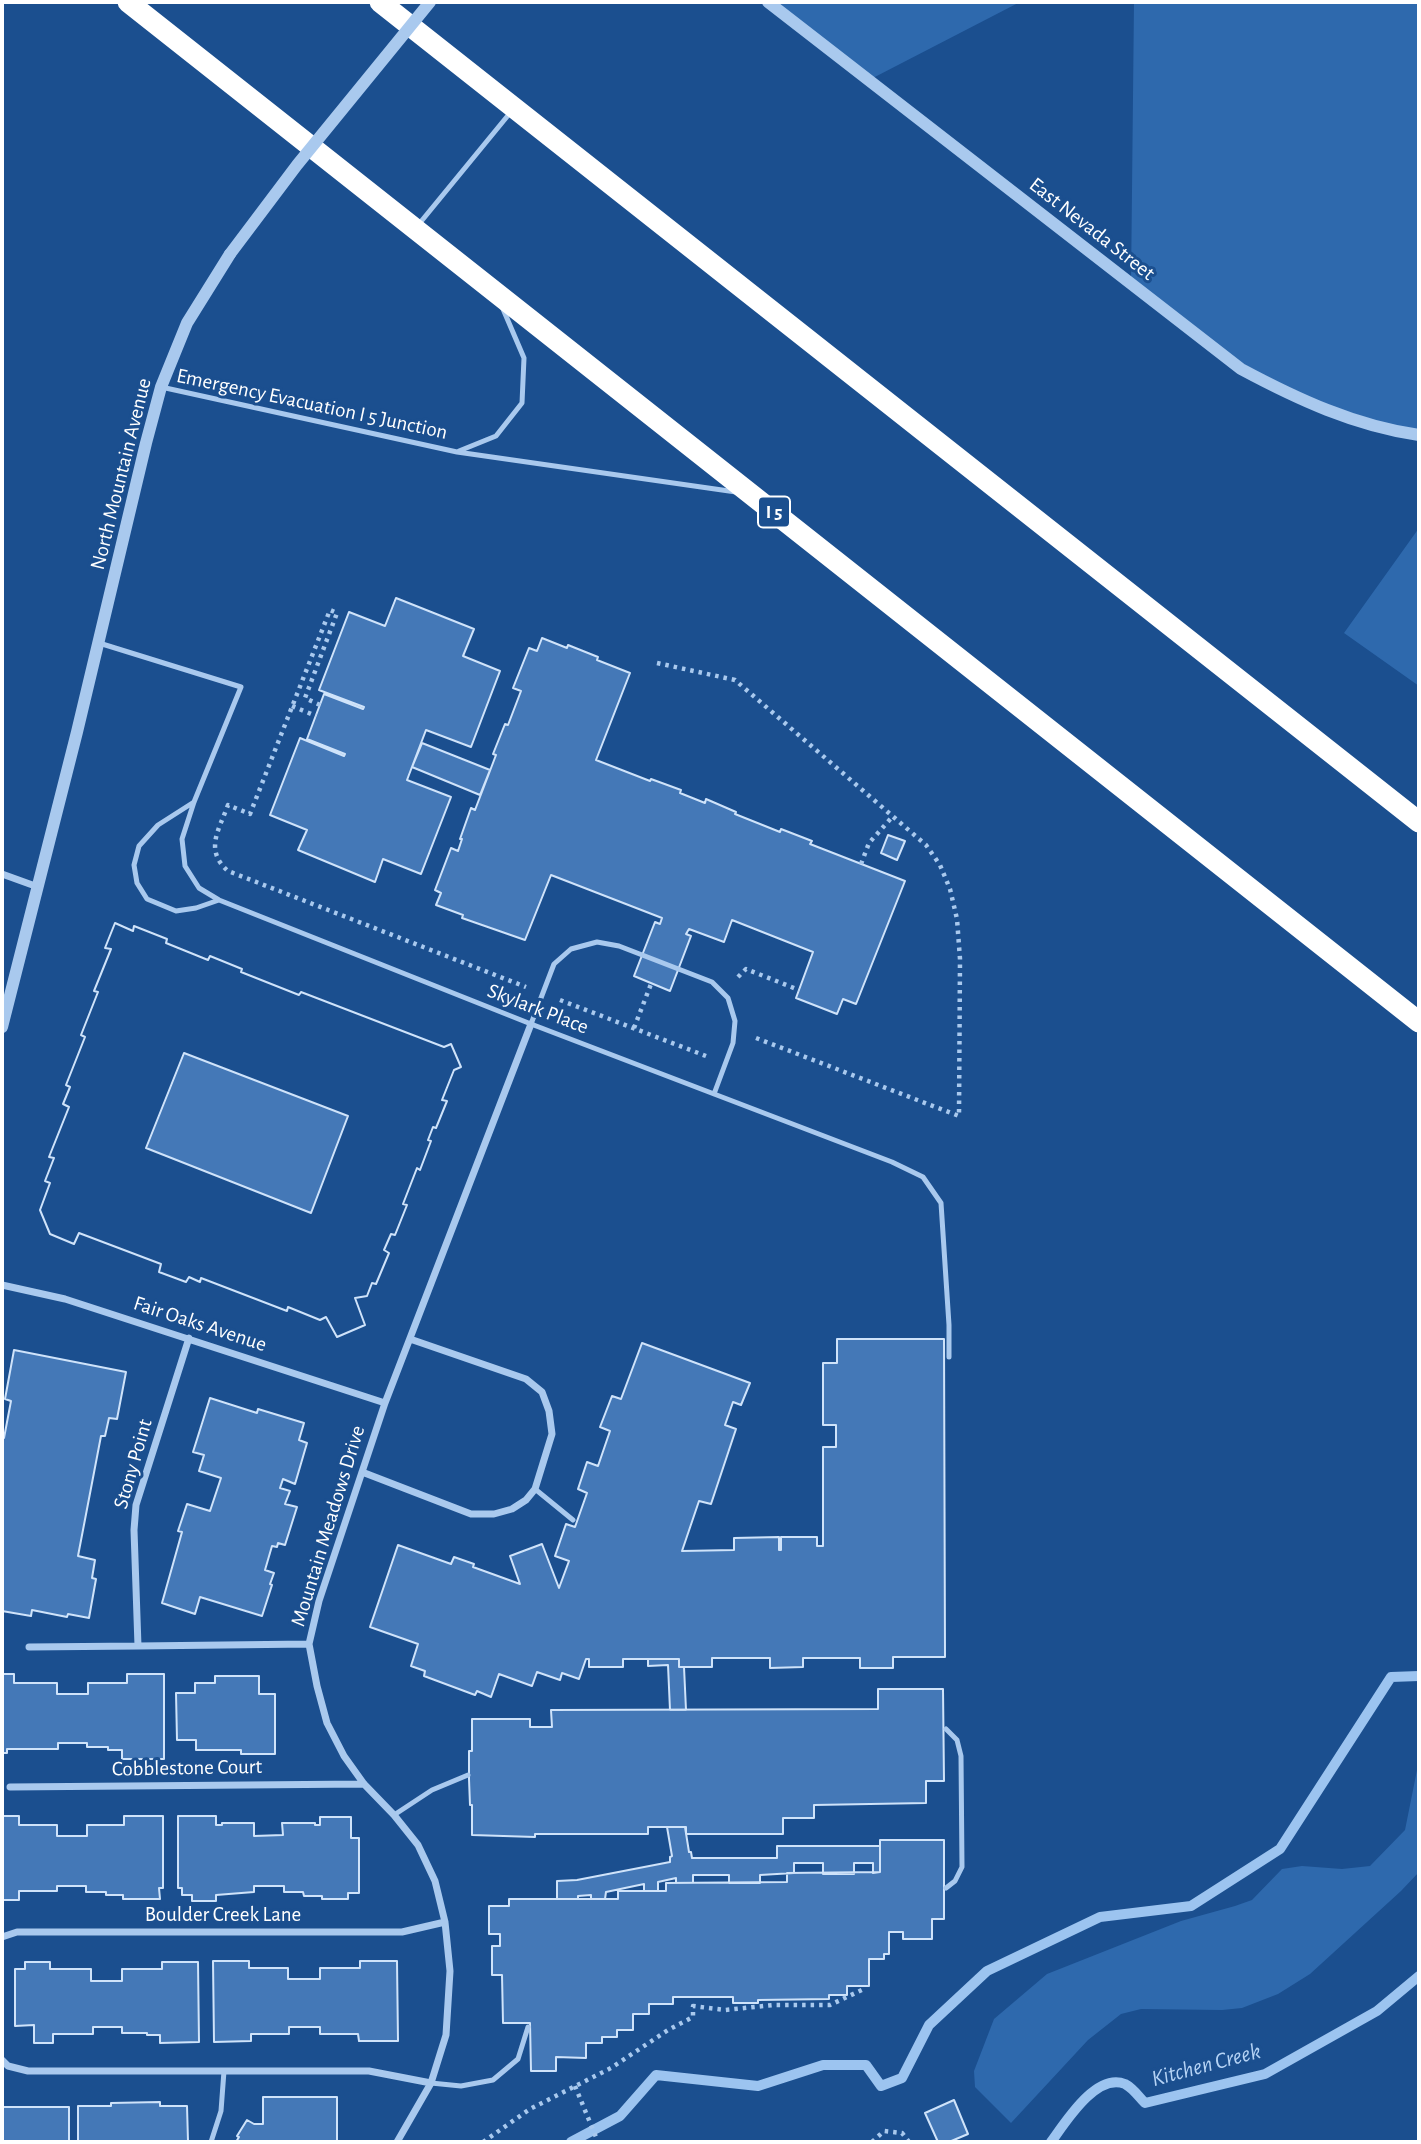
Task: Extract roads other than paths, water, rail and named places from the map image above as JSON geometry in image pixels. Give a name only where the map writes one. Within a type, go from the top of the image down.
[{"type":"highway","name":"I 5","points":[[128,2],[1419,1022]]},
{"type":"highway","points":[[380,2],[1419,822]]},
{"type":"street","name":"North Mountain Avenue","points":[[2,1027],[99,643],[146,443],[162,387],[187,323],[230,254],[297,166],[430,2]]},
{"type":"street","name":"East Nevada Street","points":[[768,2],[1241,369],[1323,409],[1359,422],[1419,435]]},
{"type":"street","points":[[2,874],[38,888]]},
{"type":"street","name":"Mountain Meadows Drive","points":[[397,2142],[431,2083],[446,2035],[450,1971],[445,1922],[435,1881],[418,1845],[364,1784],[344,1756],[327,1723],[309,1644],[319,1601],[385,1403],[531,1024]]},
{"type":"street","name":"Fair Oaks Avenue","points":[[2,1286],[65,1299],[385,1403]]},
{"type":"street","name":"Stony Point","points":[[138,1646],[134,1530],[136,1505],[189,1338]]},
{"type":"street","points":[[362,1472],[471,1514],[494,1514],[512,1509],[526,1500],[535,1489],[552,1434],[549,1411],[541,1392],[526,1379],[410,1339]]},
{"type":"street","points":[[29,1647],[309,1644]]},
{"type":"street","name":"Cobblestone Court","points":[[9,1787],[364,1784]]},
{"type":"street","name":"Boulder Creek Lane","points":[[2,1937],[16,1932],[402,1932],[445,1922]]},
{"type":"street","points":[[2,2060],[8,2066],[28,2071],[369,2071],[431,2083]]},
{"type":"lane","points":[[415,229],[514,108]]},
{"type":"lane","name":"Emergency Evacuation I 5 Junction","points":[[457,452],[496,436],[522,403],[524,358],[497,294]]},
{"type":"lane","name":"Emergency Evacuation I 5 Junction","points":[[162,387],[457,452],[750,494]]},
{"type":"lane","points":[[99,643],[241,687],[194,802],[158,825],[139,846],[134,865],[137,883],[148,899],[176,911],[219,901]]},
{"type":"lane","name":"Skylark Place","points":[[194,802],[182,839],[185,866],[199,888],[219,901],[892,1162],[923,1177],[941,1203],[949,1357]]},
{"type":"lane","points":[[531,1024],[554,964],[571,949],[597,942],[620,946],[712,982],[728,998],[735,1021],[733,1043],[715,1094]]},
{"type":"lane","points":[[535,1489],[573,1520]]},
{"type":"lane","points":[[946,1729],[957,1740],[961,1756],[962,1867],[955,1881],[946,1888]]},
{"type":"lane","points":[[394,1815],[432,1790],[468,1775]]},
{"type":"lane","points":[[431,2083],[461,2085],[493,2080],[518,2059],[527,2027]]},
{"type":"lane","points":[[211,2142],[221,2111],[224,2071]]},
{"type":"waterway","points":[[571,2142],[620,2116],[656,2075],[758,2086],[823,2065],[866,2065],[881,2086],[902,2078],[929,2025],[987,1971],[1100,1917],[1191,1906],[1280,1849],[1391,1677],[1419,1676]]},
{"type":"waterway","name":"Kitchen Creek","points":[[1051,2142],[1082,2101],[1103,2085],[1114,2082],[1125,2084],[1145,2103],[1265,2074],[1377,2011],[1419,1976]]}]
